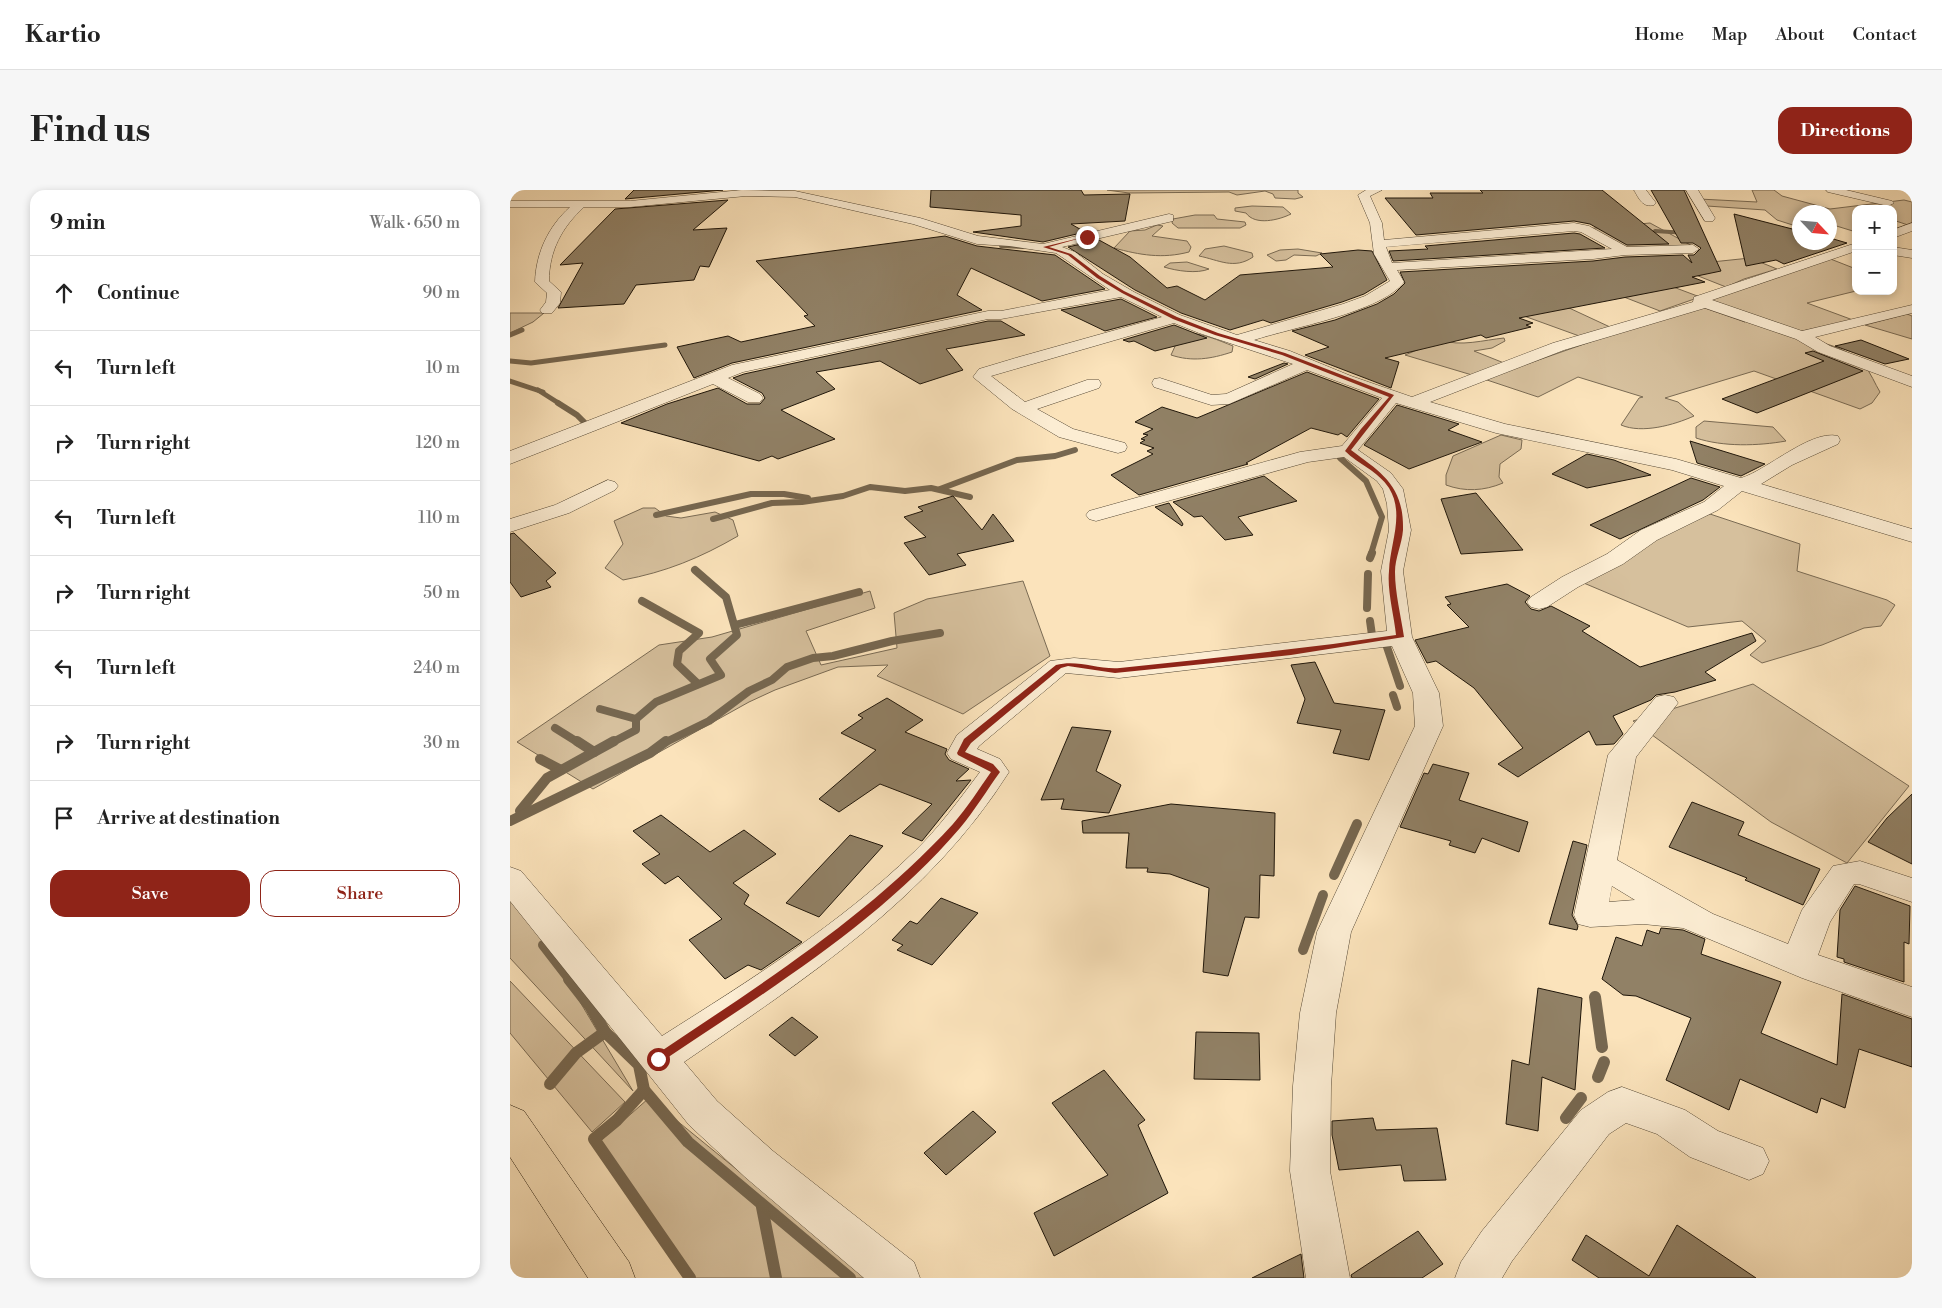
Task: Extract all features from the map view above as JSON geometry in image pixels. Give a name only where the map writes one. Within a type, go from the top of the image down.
[{"type":"highway","points":[[510,1123],[613,1278]]},
{"type":"street","points":[[510,204],[580,205],[668,202],[746,193],[818,190]]},
{"type":"street","points":[[1237,340],[1345,309],[1384,294],[1398,282],[1386,267],[1378,244],[1376,223],[1364,195],[1376,190]]},
{"type":"street","points":[[1640,190],[1645,200],[1650,203]]},
{"type":"street","points":[[1692,190],[1709,218]]},
{"type":"street","points":[[1832,190],[1888,203]]},
{"type":"street","points":[[793,192],[916,221],[977,240],[1045,247],[1070,254],[1098,277],[1175,318],[1284,354],[1306,364],[1403,399],[1469,420],[1548,439],[1676,465],[1912,536]]},
{"type":"street","points":[[547,310],[553,303],[554,292],[542,282],[545,256],[566,216],[580,205]]},
{"type":"street","points":[[1045,247],[1169,218]]},
{"type":"street","points":[[1378,244],[1574,227],[1585,229],[1625,251]]},
{"type":"street","points":[[1902,234],[1912,227]]},
{"type":"street","points":[[1852,247],[1699,300],[1801,336],[1824,349],[1912,382]]},
{"type":"street","points":[[1386,267],[1593,255],[1625,251],[1693,249]]},
{"type":"street","points":[[1897,252],[1912,254]]},
{"type":"street","points":[[510,458],[712,377],[751,364],[868,339],[930,329],[988,315],[1001,315],[1123,292]]},
{"type":"street","points":[[1348,451],[1362,430],[1403,399],[1664,313],[1706,303]]},
{"type":"street","points":[[1801,336],[1910,311]]},
{"type":"street","points":[[1118,447],[1066,433],[1023,408],[981,377],[985,373],[1025,360],[1175,318]]},
{"type":"street","points":[[732,352],[751,364]]},
{"type":"street","points":[[1160,383],[1211,400],[1229,399],[1306,364]]},
{"type":"street","points":[[712,377],[754,398]]},
{"type":"street","points":[[1023,408],[1093,384]]},
{"type":"street","points":[[1539,602],[1570,582],[1616,560],[1649,535],[1711,506],[1738,485],[1753,481],[1786,461],[1831,440]]},
{"type":"street","points":[[1096,515],[1307,456],[1348,451],[1384,478],[1393,489],[1400,530],[1392,571],[1400,637],[1426,693],[1430,726],[1334,932],[1318,1013],[1312,1086],[1310,1171],[1328,1278]]},
{"type":"street","points":[[510,526],[562,509],[608,486]]},
{"type":"street","points":[[658,1059],[775,980],[854,921],[925,858],[958,825],[996,772],[990,766],[961,753],[967,741],[1058,666],[1068,664],[1115,671],[1291,653],[1400,637]]},
{"type":"street","points":[[1665,703],[1622,755],[1590,915],[1643,912],[1691,917]]},
{"type":"street","points":[[1601,865],[1691,917],[1799,962],[1912,1002]]},
{"type":"street","points":[[1799,962],[1814,919],[1844,874],[1860,872],[1912,890]]},
{"type":"street","points":[[510,879],[703,1113],[759,1164],[898,1278]]},
{"type":"street","points":[[1477,1278],[1497,1246],[1595,1122],[1622,1104],[1671,1122],[1704,1144],[1749,1162]]},
{"type":"shaded area","points":[[1107,190],[1298,190],[1298,193],[1303,197],[1295,199],[1275,198],[1273,194],[1265,191],[1237,195],[1229,192],[1129,193]]},
{"type":"shaded area","points":[[1752,190],[1774,190],[1782,196],[1815,205],[1792,205],[1792,225],[1777,220],[1765,210],[1707,206],[1699,199],[1757,202]]},
{"type":"shaded area","points":[[1904,200],[1912,202],[1912,223],[1908,225],[1897,221],[1897,205],[1863,205]]},
{"type":"shaded area","points":[[1252,206],[1283,207],[1291,214],[1274,220],[1261,221],[1250,217],[1246,213],[1235,211],[1235,208]]},
{"type":"shaded area","points":[[1852,206],[1852,231],[1837,226],[1837,208]]},
{"type":"shaded area","points":[[1195,215],[1214,215],[1217,219],[1245,222],[1246,225],[1240,228],[1178,228],[1172,223],[1173,219]]},
{"type":"shaded area","points":[[1650,223],[1696,248],[1628,252],[1584,229]]},
{"type":"shaded area","points":[[1157,225],[1163,226],[1152,236],[1187,241],[1191,247],[1189,252],[1160,256],[1133,253],[1114,248],[1130,231],[1145,230]]},
{"type":"shaded area","points":[[1224,246],[1252,253],[1253,257],[1239,263],[1226,263],[1199,256],[1205,249]]},
{"type":"shaded area","points":[[1298,249],[1322,253],[1316,256],[1294,255],[1286,260],[1276,261],[1267,255],[1280,250]]},
{"type":"shaded area","points":[[1750,258],[1777,269],[1744,279],[1726,287],[1673,266]]},
{"type":"shaded area","points":[[1828,258],[1852,267],[1852,292],[1807,303],[1853,320],[1789,334],[1839,348],[1856,358],[1864,365],[1880,392],[1872,403],[1860,409],[1754,371],[1665,398],[1678,402],[1694,416],[1668,425],[1638,429],[1621,425],[1639,398],[1643,397],[1578,377],[1538,397],[1484,379],[1696,305],[1745,322],[1699,303]]},
{"type":"shaded area","points":[[1187,262],[1209,269],[1204,271],[1187,271],[1164,267],[1170,263]]},
{"type":"shaded area","points":[[1628,270],[1700,297],[1660,311],[1567,275]]},
{"type":"shaded area","points":[[1567,307],[1610,327],[1582,337],[1524,316]]},
{"type":"shaded area","points":[[510,313],[544,313],[533,322],[510,333]]},
{"type":"shaded area","points":[[1907,314],[1912,316],[1912,339],[1865,325]]},
{"type":"shaded area","points":[[1189,333],[1206,336],[1233,346],[1232,352],[1202,359],[1171,355],[1177,342]]},
{"type":"shaded area","points":[[1504,338],[1505,341],[1492,348],[1474,351],[1504,363],[1472,375],[1405,355],[1441,340],[1464,343]]},
{"type":"shaded area","points":[[1704,421],[1773,427],[1786,441],[1741,445],[1706,441],[1696,438],[1696,427]]},
{"type":"shaded area","points":[[1501,435],[1522,440],[1521,449],[1500,464],[1499,477],[1503,483],[1489,488],[1474,490],[1446,485],[1446,475],[1453,456]]},
{"type":"shaded area","points":[[643,508],[655,508],[666,516],[681,518],[715,512],[733,520],[738,536],[682,563],[654,573],[623,580],[605,568],[623,544],[614,521]]},
{"type":"shaded area","points":[[1710,514],[1800,544],[1797,571],[1887,600],[1895,605],[1881,626],[1864,628],[1822,645],[1762,663],[1750,655],[1766,641],[1742,621],[1688,627],[1579,581],[1658,532]]},
{"type":"shaded area","points":[[1023,581],[1050,656],[963,714],[877,676],[888,665],[838,667],[775,690],[749,702],[593,789],[517,742],[659,645],[712,637],[870,591],[875,608],[806,631],[821,665],[897,648],[894,613],[927,599]]},
{"type":"shaded area","points":[[1753,684],[1909,786],[1847,863],[1771,822],[1633,721]]},
{"type":"shaded area","points":[[510,897],[542,938],[633,1091],[510,958]]},
{"type":"shaded area","points":[[510,981],[625,1102],[592,1132],[510,1033]]},
{"type":"shaded area","points":[[649,1098],[870,1278],[690,1278],[597,1144]]},
{"type":"building","points":[[634,190],[723,190],[625,199]]},
{"type":"building","points":[[931,190],[1081,190],[1084,195],[1130,194],[1125,221],[1071,224],[1085,232],[1043,242],[973,232],[1021,226],[1021,215],[930,207]]},
{"type":"building","points":[[1480,190],[1602,190],[1669,244],[1627,245],[1590,224],[1574,221],[1416,235],[1385,198],[1433,198],[1430,193],[1483,193]]},
{"type":"building","points":[[1651,190],[1684,190],[1721,271],[1692,277],[1705,282],[1519,318],[1533,323],[1526,325],[1531,327],[1486,338],[1481,335],[1385,358],[1399,362],[1391,388],[1305,355],[1329,347],[1292,331],[1335,320],[1377,304],[1394,294],[1405,283],[1400,272],[1683,255],[1692,263],[1688,255],[1694,255],[1701,248],[1693,243],[1681,243]]},
{"type":"building","points":[[728,200],[693,230],[727,228],[709,267],[700,266],[694,280],[636,285],[624,304],[558,308],[583,263],[560,265],[615,209]]},
{"type":"building","points":[[1734,214],[1792,229],[1792,250],[1826,250],[1784,264],[1776,260],[1746,266]]},
{"type":"building","points":[[1580,234],[1605,248],[1393,261],[1389,251],[1428,249],[1425,246]]},
{"type":"building","points":[[945,236],[977,246],[1055,255],[1105,289],[1042,301],[971,268],[957,295],[982,310],[732,363],[694,378],[677,347],[728,336],[741,342],[815,326],[804,316],[808,315],[756,261]]},
{"type":"building","points":[[1099,240],[1130,257],[1167,288],[1177,286],[1205,300],[1240,275],[1333,267],[1320,254],[1358,250],[1372,251],[1387,280],[1364,294],[1342,302],[1271,323],[1263,320],[1230,330],[1181,313],[1135,290],[1068,247]]},
{"type":"building","points":[[1837,240],[1847,243],[1837,246]]},
{"type":"building","points":[[1121,299],[1157,317],[1105,331],[1061,310]]},
{"type":"building","points":[[988,321],[1001,321],[1025,335],[946,349],[963,370],[920,384],[880,361],[816,372],[835,389],[781,410],[835,439],[778,459],[772,456],[759,461],[621,423],[667,404],[718,388],[747,404],[760,404],[765,398],[762,393],[733,378],[744,374]]},
{"type":"building","points":[[1174,325],[1207,338],[1155,351],[1134,341],[1123,340]]},
{"type":"building","points":[[1861,340],[1909,359],[1885,364],[1835,346]]},
{"type":"building","points":[[1813,351],[1863,371],[1757,413],[1722,399],[1824,361],[1805,353]]},
{"type":"building","points":[[1284,363],[1288,364],[1255,379],[1248,377]]},
{"type":"building","points":[[1307,372],[1379,399],[1347,437],[1341,433],[1338,435],[1311,428],[1246,463],[1248,464],[1139,495],[1111,475],[1153,454],[1147,451],[1154,448],[1140,443],[1145,440],[1141,439],[1148,435],[1143,434],[1153,429],[1135,422],[1162,407],[1197,418]]},
{"type":"building","points":[[1397,405],[1459,424],[1448,430],[1482,442],[1409,469],[1364,445]]},
{"type":"building","points":[[1690,441],[1765,464],[1741,476],[1697,463]]},
{"type":"building","points":[[1587,454],[1614,460],[1651,475],[1587,488],[1552,474]]},
{"type":"building","points":[[1264,476],[1297,501],[1238,517],[1253,535],[1225,540],[1202,516],[1194,517],[1173,502]]},
{"type":"building","points":[[1691,478],[1720,487],[1703,500],[1620,539],[1590,525]]},
{"type":"building","points":[[1476,493],[1523,550],[1461,554],[1441,499]]},
{"type":"building","points":[[953,496],[982,530],[993,514],[1014,541],[957,554],[966,565],[929,575],[904,543],[926,537],[904,517],[923,511],[918,507]]},
{"type":"building","points":[[1169,503],[1183,524],[1182,526],[1155,507]]},
{"type":"building","points":[[514,533],[556,573],[546,581],[551,587],[521,597],[510,582],[510,534]]},
{"type":"building","points":[[1507,584],[1530,596],[1525,602],[1531,609],[1539,611],[1551,606],[1590,626],[1582,631],[1640,667],[1752,633],[1756,641],[1705,672],[1716,680],[1675,692],[1656,695],[1651,700],[1613,716],[1623,734],[1614,744],[1596,745],[1589,731],[1518,777],[1498,764],[1523,748],[1474,688],[1436,661],[1427,663],[1415,640],[1469,627],[1447,605],[1451,604],[1445,597]]},
{"type":"building","points":[[1315,662],[1334,703],[1385,710],[1369,760],[1333,753],[1341,730],[1297,723],[1305,699],[1291,665]]},
{"type":"building","points":[[887,698],[923,720],[905,732],[947,749],[945,754],[949,760],[969,769],[956,781],[971,780],[922,841],[902,833],[932,804],[880,784],[839,812],[819,799],[876,750],[841,733],[863,718],[858,715]]},
{"type":"building","points":[[1072,727],[1111,731],[1096,771],[1121,785],[1109,813],[1061,809],[1064,799],[1041,800]]},
{"type":"building","points":[[1433,764],[1469,773],[1459,800],[1528,822],[1519,852],[1482,838],[1475,853],[1449,845],[1451,841],[1400,827],[1424,773],[1428,774]]},
{"type":"building","points":[[1912,794],[1912,864],[1868,842],[1887,818]]},
{"type":"building","points":[[1692,802],[1744,822],[1738,835],[1820,869],[1803,905],[1745,880],[1747,878],[1669,847]]},
{"type":"building","points":[[1171,804],[1275,813],[1274,876],[1260,875],[1259,918],[1245,917],[1228,976],[1203,972],[1209,888],[1170,874],[1147,872],[1148,868],[1126,868],[1129,833],[1083,833],[1082,821]]},
{"type":"building","points":[[661,815],[710,852],[744,830],[776,854],[733,883],[749,895],[744,904],[802,942],[761,970],[748,965],[725,979],[689,940],[722,919],[678,876],[665,884],[642,864],[660,854],[633,831]]},
{"type":"building","points":[[850,835],[883,846],[819,917],[786,903]]},
{"type":"building","points":[[1573,841],[1587,845],[1572,915],[1578,926],[1577,930],[1549,924]]},
{"type":"building","points":[[1855,886],[1910,906],[1909,944],[1904,942],[1904,982],[1844,962],[1844,959],[1837,957],[1840,910]]},
{"type":"building","points":[[941,898],[978,913],[932,965],[897,950],[903,945],[892,940],[910,921],[917,924]]},
{"type":"building","points":[[1661,928],[1683,930],[1705,939],[1701,954],[1781,982],[1761,1033],[1837,1065],[1842,994],[1912,1019],[1912,1067],[1859,1049],[1845,1108],[1821,1098],[1817,1113],[1740,1079],[1729,1110],[1666,1080],[1691,1018],[1636,996],[1623,995],[1602,979],[1616,937],[1642,946],[1647,930],[1659,934]]},
{"type":"building","points":[[1538,988],[1582,998],[1575,1090],[1542,1077],[1538,1131],[1506,1124],[1512,1060],[1529,1065]]},
{"type":"building","points":[[792,1017],[818,1037],[795,1056],[769,1035]]},
{"type":"building","points":[[1196,1032],[1259,1033],[1260,1080],[1194,1079]]},
{"type":"building","points":[[1104,1070],[1145,1120],[1138,1125],[1168,1193],[1054,1256],[1034,1213],[1108,1175],[1052,1103]]},
{"type":"building","points":[[973,1111],[996,1132],[946,1175],[924,1153]]},
{"type":"building","points":[[1373,1118],[1376,1130],[1437,1128],[1446,1180],[1404,1181],[1401,1165],[1339,1170],[1332,1135],[1332,1121]]},
{"type":"building","points":[[1677,1225],[1756,1278],[1599,1278],[1572,1260],[1586,1235],[1649,1276]]},
{"type":"building","points":[[1418,1231],[1443,1264],[1422,1278],[1352,1278],[1351,1275]]},
{"type":"building","points":[[1301,1254],[1304,1278],[1252,1278]]},
{"type":"waterway","points":[[1655,231],[1686,233]]},
{"type":"waterway","points":[[1001,246],[1023,247]]},
{"type":"waterway","points":[[510,335],[522,330]]},
{"type":"waterway","points":[[510,361],[531,363],[665,345]]},
{"type":"waterway","points":[[510,381],[539,391]]},
{"type":"waterway","points":[[539,391],[543,392]]},
{"type":"waterway","points":[[539,391],[560,404]]},
{"type":"waterway","points":[[558,403],[577,415],[588,426],[583,428]]},
{"type":"waterway","points":[[940,489],[1017,460],[1055,456],[1075,450]]},
{"type":"waterway","points":[[1340,458],[1366,481],[1382,517],[1371,554]]},
{"type":"waterway","points":[[713,519],[772,503],[802,502],[843,496],[870,487],[905,491],[931,488],[970,497]]},
{"type":"waterway","points":[[656,515],[751,494],[784,494],[808,498]]},
{"type":"waterway","points":[[1370,558],[1372,553]]},
{"type":"waterway","points":[[636,719],[656,702],[721,675],[710,659],[737,635],[726,597],[695,570]]},
{"type":"waterway","points":[[1367,608],[1368,574]]},
{"type":"waterway","points":[[735,625],[859,592]]},
{"type":"waterway","points":[[642,601],[699,633],[679,651],[677,664],[698,684]]},
{"type":"waterway","points":[[1370,621],[1372,635]]},
{"type":"waterway","points":[[664,743],[709,721],[749,691],[772,680],[787,667],[813,658],[833,656],[892,641],[940,633]]},
{"type":"waterway","points":[[1386,644],[1400,686]]},
{"type":"waterway","points":[[1393,695],[1397,707]]},
{"type":"waterway","points":[[600,709],[636,719]]},
{"type":"waterway","points":[[611,743],[636,730],[636,719]]},
{"type":"waterway","points":[[555,728],[579,743]]},
{"type":"waterway","points":[[577,741],[594,752]]},
{"type":"waterway","points":[[520,811],[547,778],[614,741]]},
{"type":"waterway","points":[[510,821],[650,753],[666,741]]},
{"type":"waterway","points":[[540,759],[561,770]]},
{"type":"waterway","points":[[1334,875],[1357,824]]},
{"type":"waterway","points":[[1303,950],[1323,895]]},
{"type":"waterway","points":[[543,945],[570,980]]},
{"type":"waterway","points":[[569,979],[590,1006],[605,1032]]},
{"type":"waterway","points":[[1595,997],[1602,1047]]},
{"type":"waterway","points":[[550,1084],[576,1053],[605,1032]]},
{"type":"waterway","points":[[605,1032],[639,1065],[644,1090]]},
{"type":"waterway","points":[[1598,1077],[1604,1062]]},
{"type":"waterway","points":[[644,1090],[688,1142],[850,1278]]},
{"type":"waterway","points":[[644,1090],[617,1120],[594,1139],[690,1278]]},
{"type":"waterway","points":[[1566,1118],[1581,1098]]},
{"type":"waterway","points":[[762,1207],[776,1278]]},
{"type":"route","points":[[658,1059],[775,980],[854,921],[894,888],[931,852],[958,825],[996,772],[990,766],[976,762],[961,753],[967,741],[1058,666],[1068,664],[1115,671],[1184,662],[1291,653],[1400,637],[1392,571],[1400,530],[1393,489],[1384,478],[1348,451],[1362,430],[1392,396],[1345,380],[1284,354],[1204,330],[1175,318],[1138,301],[1098,277],[1070,254],[1045,247],[1087,237]]}]
